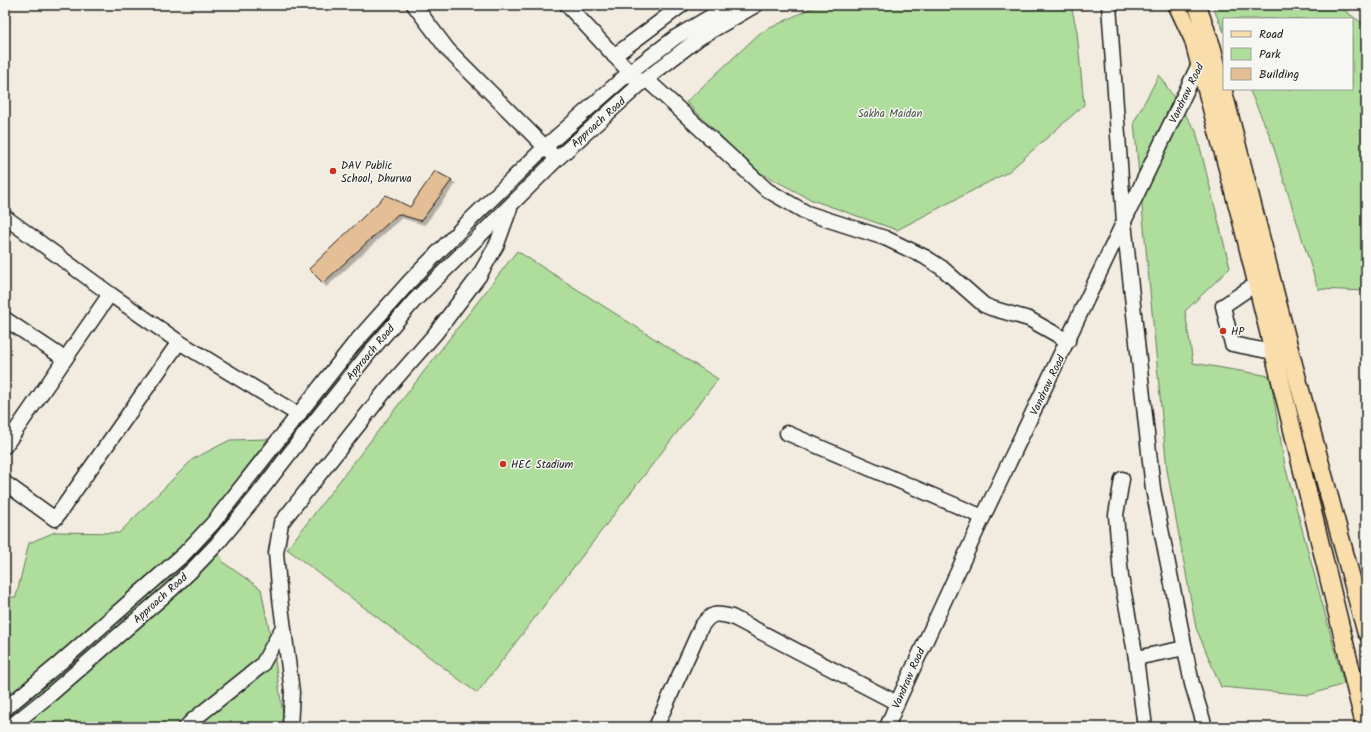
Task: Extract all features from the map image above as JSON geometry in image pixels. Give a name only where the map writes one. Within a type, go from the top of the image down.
[{"type":"main road","points":[[1178,5],[1193,38],[1200,62],[1257,283],[1365,727]]},
{"type":"main road","points":[[1197,5],[1212,47],[1223,90]]},
{"type":"main road","points":[[1223,90],[1291,355],[1366,632]]},
{"type":"street","points":[[414,5],[448,50],[557,159]]},
{"type":"street","points":[[567,5],[630,72],[643,81],[767,190],[807,213],[885,238],[925,257],[942,268],[984,304],[1001,312],[1030,319],[1068,341]]},
{"type":"street","points":[[614,56],[682,5]]},
{"type":"street","name":"Approach Road","points":[[5,709],[184,554],[213,523],[299,416],[353,345],[410,281],[545,147],[630,72],[676,38],[730,5]]},
{"type":"street","name":"Approach Road","points":[[10,727],[51,694],[172,589],[194,568],[217,544],[255,498],[369,353],[409,307],[557,159],[643,81],[699,38],[756,5]]},
{"type":"street","points":[[1109,5],[1124,222],[1153,489],[1192,684],[1205,727]]},
{"type":"street","name":"Vandraw Road","points":[[887,727],[983,517],[1200,62],[1212,47]]},
{"type":"street","points":[[290,727],[292,692],[283,627],[276,553],[281,523],[386,390],[435,334],[479,276],[497,244],[511,204]]},
{"type":"street","points":[[5,217],[110,294],[179,342],[299,416]]},
{"type":"street","points":[[1257,283],[1223,306],[1232,344],[1291,355]]},
{"type":"street","points":[[5,446],[110,294]]},
{"type":"street","points":[[5,319],[65,359]]},
{"type":"street","points":[[5,483],[55,519],[179,342]]},
{"type":"street","points":[[787,433],[983,517]]},
{"type":"street","points":[[1122,479],[1116,515],[1121,578],[1136,658],[1145,727]]},
{"type":"street","points":[[656,727],[702,627],[712,615],[720,614],[732,617],[897,703]]},
{"type":"street","points":[[186,727],[262,665],[283,627]]},
{"type":"street","points":[[1136,658],[1185,648]]},
{"type":"green space","name":"Sakha Maidan","points":[[817,5],[1071,5],[1077,32],[1084,105],[1008,172],[897,230],[812,200],[755,170],[686,102],[760,33]]},
{"type":"green space","points":[[1212,5],[1337,5],[1366,26],[1366,291],[1318,289],[1270,136],[1249,90],[1353,90],[1353,18],[1223,18],[1223,30]]},
{"type":"green space","points":[[1159,75],[1196,131],[1230,268],[1185,311],[1193,363],[1270,376],[1285,466],[1344,684],[1309,695],[1221,687],[1196,628],[1167,470],[1134,122]]},
{"type":"green space","name":"HEC Stadium","points":[[517,251],[718,379],[477,693],[287,549]]},
{"type":"green space","points":[[268,439],[203,525],[224,563],[261,589],[274,654],[285,727],[5,727],[5,597],[16,597],[29,543],[55,532],[119,533],[193,459],[230,440]]},
{"type":"building","name":"DAV Public School, Dhurwa","points":[[435,171],[452,180],[421,221],[398,214],[323,283],[309,269],[386,195],[410,207]]},
{"type":"place","name":"DAV Public School, Dhurwa","points":[[333,171]]},
{"type":"place","name":"HP","points":[[1223,331]]},
{"type":"place","name":"HEC Stadium","points":[[503,464]]}]
